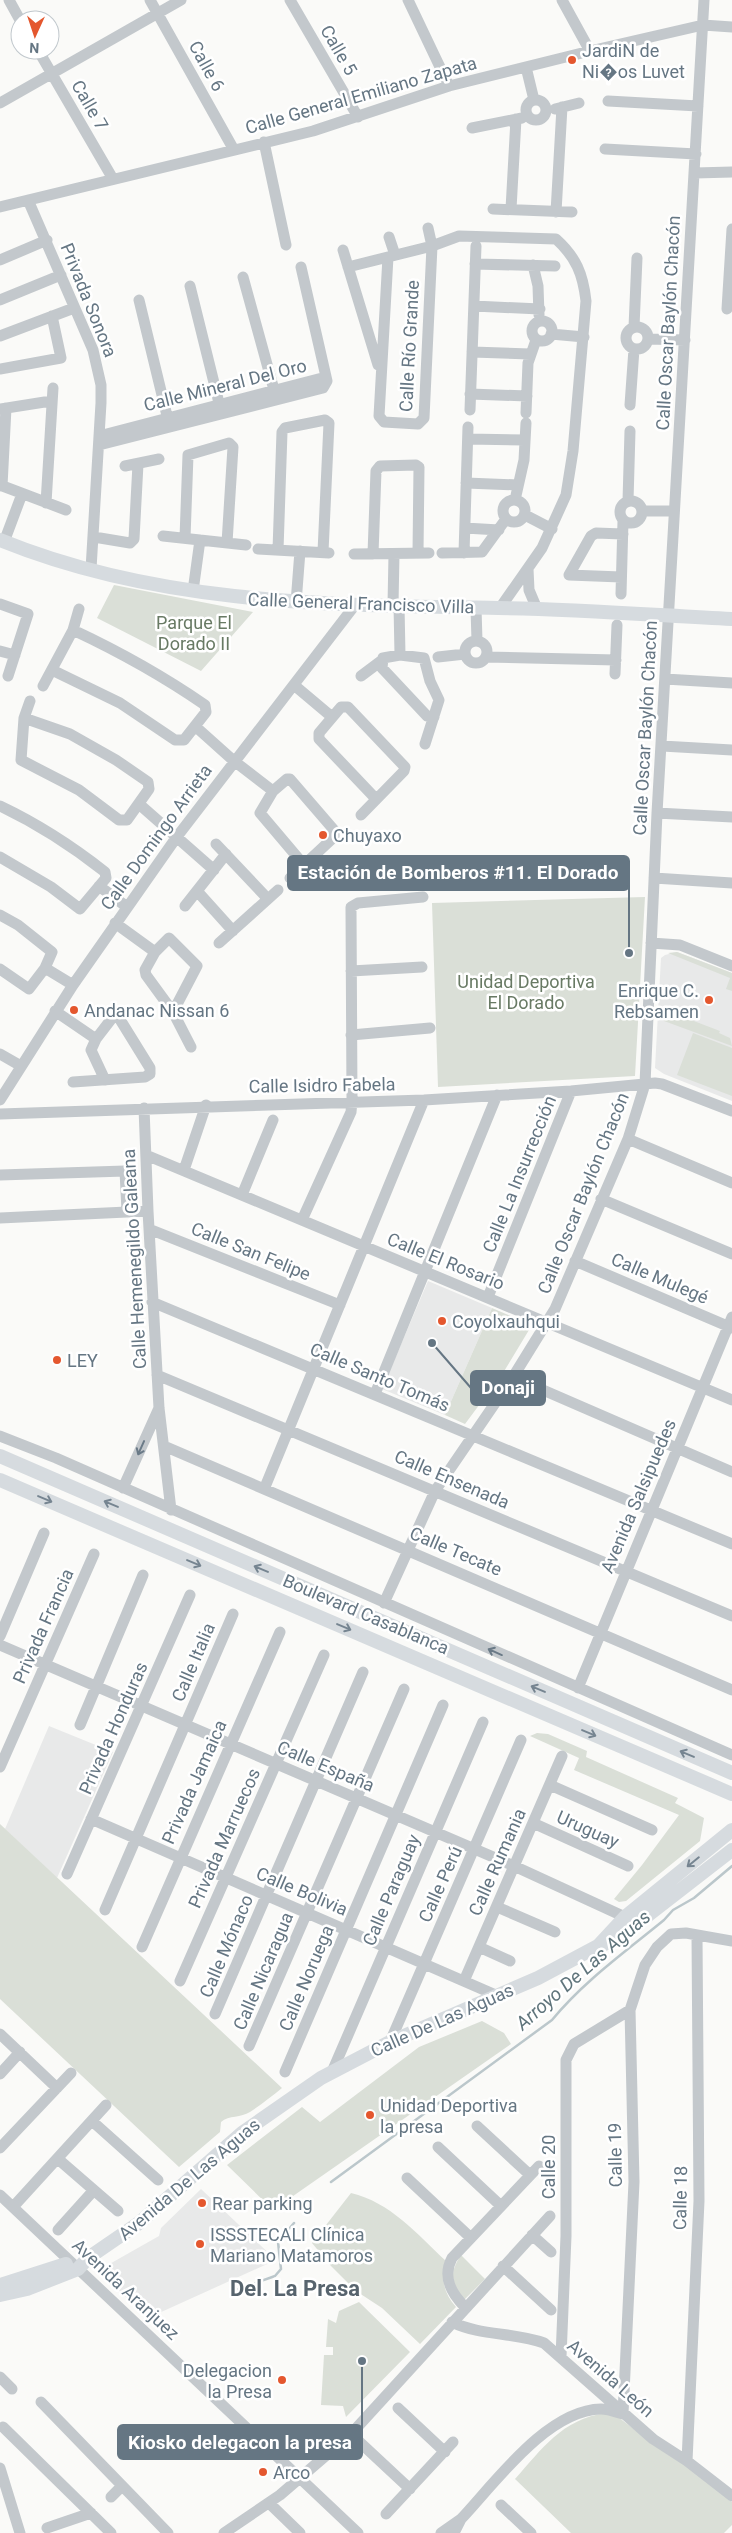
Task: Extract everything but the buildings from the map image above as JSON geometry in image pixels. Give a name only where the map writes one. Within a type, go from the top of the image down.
[{"type":"main road","name":"Calle General Francisco Villa","points":[[2,541],[91,569],[193,591],[296,604],[354,605],[395,603],[732,619]]},
{"type":"main road","name":"Boulevard Casablanca","points":[[0,1456],[732,1773]]},
{"type":"main road","name":"Boulevard Casablanca","points":[[0,1480],[732,1794]]},
{"type":"main road","name":"Calle De Las Aguas","points":[[290,2099],[332,2072],[390,2042],[538,1978],[598,1946],[616,1940],[630,1922],[732,1830]]},
{"type":"main road","name":"Calle De Las Aguas","points":[[630,1922],[732,1850]]},
{"type":"main road","name":"Avenida De Las Aguas","points":[[0,2295],[27,2289],[88,2258],[139,2223],[211,2159],[290,2099]]},
{"type":"main road","name":"Avenida De Las Aguas","points":[[0,2284],[75,2265]]},
{"type":"street","name":"Calle 6","points":[[150,0],[234,150]]},
{"type":"street","points":[[0,103],[181,0]]},
{"type":"street","name":"Calle 5","points":[[290,0],[358,117]]},
{"type":"street","points":[[408,0],[449,86]]},
{"type":"street","points":[[562,0],[590,51]]},
{"type":"street","name":"Calle Oscar Baylón Chacón","points":[[384,1603],[435,1491],[548,1322],[628,1139],[645,1084],[657,813],[704,0]]},
{"type":"street","name":"Calle General Emiliano Zapata","points":[[0,208],[113,178],[234,150],[358,117],[449,86],[590,51],[703,25],[732,27]]},
{"type":"street","name":"Calle 7","points":[[44,60],[113,178]]},
{"type":"street","points":[[526,67],[534,100]]},
{"type":"street","points":[[528,116],[526,106],[534,100],[543,102],[546,112]]},
{"type":"street","points":[[608,101],[698,106]]},
{"type":"street","points":[[472,128],[528,116],[532,119],[541,119],[546,112],[579,103]]},
{"type":"street","points":[[556,212],[562,108]]},
{"type":"street","points":[[511,210],[516,119]]},
{"type":"street","points":[[264,142],[286,245]]},
{"type":"street","points":[[605,149],[696,154]]},
{"type":"street","points":[[695,173],[732,172]]},
{"type":"street","name":"Privada Sonora","points":[[28,200],[47,240],[93,350],[98,367],[101,385],[91,569]]},
{"type":"street","points":[[493,208],[572,212]]},
{"type":"street","points":[[428,228],[432,246]]},
{"type":"street","points":[[727,309],[732,229]]},
{"type":"street","points":[[348,267],[432,246],[459,236],[556,239],[576,261],[584,278],[586,301],[584,337],[566,496],[552,529],[528,569],[500,608]]},
{"type":"street","name":"Calle Río Grande","points":[[389,237],[391,256],[381,374],[381,420],[384,422],[422,422],[432,246]]},
{"type":"street","points":[[1,258],[47,240]]},
{"type":"street","points":[[470,410],[476,246]]},
{"type":"street","points":[[343,250],[381,374]]},
{"type":"street","points":[[634,349],[626,342],[625,337],[626,333],[634,326],[637,258]]},
{"type":"street","points":[[475,264],[555,266]]},
{"type":"street","points":[[515,500],[524,460],[530,354],[536,340],[532,329],[539,322],[540,309],[538,286],[533,265]]},
{"type":"street","name":"Calle Mineral Del Oro","points":[[99,440],[275,397],[323,388],[327,384],[326,377],[302,267]]},
{"type":"street","points":[[0,300],[61,275]]},
{"type":"street","points":[[243,276],[275,397]]},
{"type":"street","points":[[190,286],[221,410]]},
{"type":"street","points":[[139,300],[168,423]]},
{"type":"street","points":[[474,306],[540,309]]},
{"type":"street","points":[[0,336],[74,308]]},
{"type":"street","points":[[0,369],[61,358],[52,316]]},
{"type":"street","points":[[539,322],[550,326],[552,334]]},
{"type":"street","points":[[634,326],[646,331],[649,339]]},
{"type":"street","points":[[552,334],[584,337]]},
{"type":"street","points":[[536,340],[545,341],[552,334]]},
{"type":"street","points":[[649,339],[685,340]]},
{"type":"street","points":[[634,349],[643,347],[649,339]]},
{"type":"street","points":[[630,405],[634,349]]},
{"type":"street","points":[[472,352],[530,354]]},
{"type":"street","points":[[46,503],[53,388]]},
{"type":"street","points":[[470,394],[527,396]]},
{"type":"street","points":[[51,401],[3,409],[1,486],[66,510]]},
{"type":"street","points":[[258,548],[278,550],[326,553],[329,423],[325,420],[285,428],[282,432],[278,550]]},
{"type":"street","points":[[621,594],[623,521],[620,510],[628,501],[630,431]]},
{"type":"street","points":[[464,553],[468,433],[525,440]]},
{"type":"street","points":[[185,538],[188,455],[229,443],[233,447],[227,543]]},
{"type":"street","points":[[125,466],[159,459]]},
{"type":"street","points":[[94,537],[130,543],[134,539],[138,464]]},
{"type":"street","points":[[354,554],[373,554],[394,554],[424,553],[419,467],[416,465],[380,466],[376,471],[373,554]]},
{"type":"street","points":[[466,483],[518,485]]},
{"type":"street","points":[[2,541],[22,494]]},
{"type":"street","points":[[515,500],[524,505],[525,516]]},
{"type":"street","points":[[506,519],[504,514],[506,504],[515,500]]},
{"type":"street","points":[[623,521],[636,522],[640,520],[642,510],[637,503],[628,501]]},
{"type":"street","points":[[642,510],[674,511]]},
{"type":"street","points":[[525,516],[552,529]]},
{"type":"street","points":[[506,519],[517,522],[525,516]]},
{"type":"street","points":[[442,553],[482,552],[506,519]]},
{"type":"street","points":[[465,528],[498,530]]},
{"type":"street","points":[[621,577],[568,576],[591,536],[596,533],[623,534]]},
{"type":"street","points":[[163,536],[246,545]]},
{"type":"street","points":[[193,591],[200,540]]},
{"type":"street","points":[[296,604],[300,551]]},
{"type":"street","points":[[394,554],[395,603],[400,655]]},
{"type":"street","points":[[528,569],[529,590],[537,609]]},
{"type":"street","points":[[0,604],[28,614],[8,676]]},
{"type":"street","name":"Calle Domingo Arrieta","points":[[0,1100],[55,1011],[176,838],[354,605]]},
{"type":"street","points":[[476,608],[477,641]]},
{"type":"street","points":[[43,686],[72,630],[79,609]]},
{"type":"street","points":[[615,674],[617,625]]},
{"type":"street","points":[[52,670],[120,703],[175,740],[184,740],[206,712],[205,705],[145,666],[72,630]]},
{"type":"street","points":[[465,654],[468,644],[477,641]]},
{"type":"street","points":[[477,641],[486,647],[486,657]]},
{"type":"street","points":[[0,651],[15,655]]},
{"type":"street","points":[[465,654],[474,663],[486,657],[616,660]]},
{"type":"street","points":[[438,657],[465,654]]},
{"type":"street","points":[[361,676],[385,656],[400,655],[424,658],[430,681],[438,696],[434,717],[425,744]]},
{"type":"street","points":[[381,661],[382,668],[427,716],[434,717]]},
{"type":"street","points":[[665,679],[732,683]]},
{"type":"street","points":[[294,686],[332,716]]},
{"type":"street","points":[[24,718],[70,734],[116,760],[148,782],[149,789],[127,820],[119,820],[79,790],[20,760],[24,718],[30,701]]},
{"type":"street","points":[[361,815],[404,771],[404,764],[348,707],[341,707],[319,733],[319,739],[376,799]]},
{"type":"street","points":[[196,727],[234,761],[274,791]]},
{"type":"street","points":[[662,746],[732,750]]},
{"type":"street","points":[[290,878],[304,865],[334,837],[334,830],[290,779],[283,780],[261,809],[262,816],[304,865]]},
{"type":"street","points":[[139,804],[214,870]]},
{"type":"street","points":[[0,806],[54,835],[105,872],[106,878],[80,909],[51,887],[0,857]]},
{"type":"street","points":[[657,813],[732,818]]},
{"type":"street","points":[[216,844],[268,899]]},
{"type":"street","points":[[185,906],[226,854]]},
{"type":"street","points":[[654,878],[732,883]]},
{"type":"street","points":[[99,886],[127,908]]},
{"type":"street","points":[[219,943],[278,890]]},
{"type":"street","points":[[197,891],[233,930]]},
{"type":"street","points":[[302,1220],[347,1122],[352,1101],[351,907],[358,903],[422,898]]},
{"type":"street","points":[[0,915],[50,949],[52,956],[29,989],[0,969]]},
{"type":"street","points":[[116,923],[155,952]]},
{"type":"street","points":[[173,1012],[197,966],[169,938],[155,952],[146,965],[146,975],[173,1012],[191,1047]]},
{"type":"street","points":[[651,944],[680,945],[732,966]]},
{"type":"street","points":[[351,971],[422,967]]},
{"type":"street","points":[[45,968],[73,985]]},
{"type":"street","points":[[55,1011],[96,1039]]},
{"type":"street","points":[[73,1082],[105,1080],[145,1077],[150,1074],[150,1068],[118,1014],[114,1014],[92,1046],[92,1054],[105,1080]]},
{"type":"street","points":[[351,1035],[430,1028]]},
{"type":"street","points":[[0,1054],[21,1066]]},
{"type":"street","name":"Calle Isidro Fabela","points":[[0,1114],[206,1105],[424,1100],[571,1091],[645,1084],[662,1084],[732,1111]]},
{"type":"street","name":"Calle La Insurrección","points":[[488,1297],[571,1091]]},
{"type":"street","points":[[375,1394],[497,1095]]},
{"type":"street","points":[[265,1487],[424,1100]]},
{"type":"street","points":[[184,1170],[206,1105]]},
{"type":"street","name":"Calle Hemenegildo Galeana","points":[[144,1108],[148,1229],[159,1408],[171,1510]]},
{"type":"street","points":[[242,1195],[273,1120]]},
{"type":"street","points":[[628,1139],[732,1183]]},
{"type":"street","name":"Calle El Rosario","points":[[146,1155],[732,1400]]},
{"type":"street","points":[[0,1174],[126,1171],[127,1211]]},
{"type":"street","points":[[601,1199],[732,1254]]},
{"type":"street","points":[[0,1218],[148,1211]]},
{"type":"street","name":"Calle San Felipe","points":[[148,1229],[340,1305]]},
{"type":"street","name":"Calle Mulegé","points":[[575,1261],[731,1324]]},
{"type":"street","name":"Calle Santo Tomás","points":[[152,1302],[651,1508],[732,1544]]},
{"type":"street","name":"Avenida Salsipuedes","points":[[578,1688],[676,1448],[731,1324]]},
{"type":"street","name":"Calle Ensenada","points":[[157,1376],[288,1429],[732,1616]]},
{"type":"street","points":[[513,1377],[732,1472]]},
{"type":"street","name":"Calle Hemenegildo Galeana","points":[[123,1488],[159,1408]]},
{"type":"street","points":[[0,1436],[732,1755]]},
{"type":"street","name":"Calle Tecate","points":[[164,1446],[265,1487],[732,1690]]},
{"type":"street","points":[[0,1636],[44,1533]]},
{"type":"street","name":"Privada Francia","points":[[0,1767],[94,1554]]},
{"type":"street","points":[[80,1725],[144,1575]]},
{"type":"street","name":"Privada Honduras","points":[[67,1874],[190,1595]]},
{"type":"street","name":"Calle Italia","points":[[185,1724],[233,1614]]},
{"type":"street","name":"Privada Jamaica","points":[[142,1947],[280,1632]]},
{"type":"street","name":"Calle España","points":[[0,1645],[514,1866],[630,1922]]},
{"type":"street","name":"Privada Marruecos","points":[[180,1981],[324,1655]]},
{"type":"street","name":"Calle Mónaco","points":[[215,2014],[363,1672]]},
{"type":"street","name":"Calle Nicaragua","points":[[249,2046],[404,1689]]},
{"type":"street","name":"Calle Noruega","points":[[285,2072],[443,1705]]},
{"type":"street","name":"Calle Paraguay","points":[[332,2072],[483,1722]]},
{"type":"street","points":[[105,1910],[185,1724]]},
{"type":"street","name":"Calle Perú","points":[[390,2042],[521,1740]]},
{"type":"street","name":"Calle Rumania","points":[[464,1981],[562,1756]]},
{"type":"street","points":[[550,1785],[652,1830]]},
{"type":"street","name":"Calle Bolivia","points":[[91,1819],[498,1996]]},
{"type":"street","name":"Uruguay","points":[[533,1823],[628,1866]]},
{"type":"street","points":[[497,1907],[554,1932]]},
{"type":"street","name":"Calle 19","points":[[623,2414],[634,2182],[630,2010],[637,1984],[646,1965],[657,1948],[671,1934],[686,1933],[732,1941]]},
{"type":"street","name":"Calle 18","points":[[687,2461],[699,2201],[698,1936]]},
{"type":"street","points":[[479,1947],[510,1961]]},
{"type":"street","name":"Calle 20","points":[[561,2357],[566,2236],[566,2060],[574,2044],[630,2010]]},
{"type":"street","points":[[0,2034],[57,2088]]},
{"type":"street","points":[[0,2074],[20,2052]]},
{"type":"street","points":[[1,2147],[71,2073]]},
{"type":"street","points":[[13,2207],[106,2106]]},
{"type":"street","points":[[92,2121],[158,2180]]},
{"type":"street","points":[[477,2126],[530,2175]]},
{"type":"street","points":[[438,2147],[501,2206]]},
{"type":"street","points":[[58,2158],[118,2211]]},
{"type":"street","points":[[464,2307],[450,2288],[448,2272],[452,2258],[539,2166]]},
{"type":"street","points":[[407,2178],[471,2238]]},
{"type":"street","points":[[58,2230],[94,2190]]},
{"type":"street","name":"Avenida Aranjuez","points":[[0,2194],[358,2533]]},
{"type":"street","points":[[226,2533],[269,2503],[351,2434],[464,2307],[550,2216]]},
{"type":"street","points":[[532,2235],[551,2252]]},
{"type":"street","points":[[503,2266],[551,2310]]},
{"type":"street","name":"Avenida León","points":[[452,2322],[478,2331],[528,2337],[544,2343],[653,2439],[687,2461],[732,2496]]},
{"type":"street","points":[[0,2377],[12,2389]]},
{"type":"street","points":[[41,2402],[168,2533]]},
{"type":"street","points":[[398,2408],[445,2452]]},
{"type":"street","points":[[450,2532],[528,2446],[556,2424],[581,2413],[601,2409],[623,2414]]},
{"type":"street","points":[[3,2427],[111,2533]]},
{"type":"street","points":[[351,2434],[410,2489]]},
{"type":"street","points":[[386,2514],[453,2442]]},
{"type":"street","points":[[0,2468],[20,2533]]},
{"type":"street","points":[[111,2497],[122,2486]]},
{"type":"street","points":[[269,2503],[300,2533]]},
{"type":"street","points":[[501,2505],[532,2533]]},
{"type":"street","points":[[47,2528],[91,2514]]},
{"type":"shaded area","points":[[677,952],[732,973],[732,1101],[664,1074],[655,1068],[661,958]]},
{"type":"shaded area","points":[[428,1281],[492,1308],[445,1415],[382,1389]]},
{"type":"shaded area","points":[[49,1726],[113,1752],[57,1878],[5,1829]]},
{"type":"shaded area","points":[[201,2189],[276,2260],[148,2318],[107,2279],[106,2266],[159,2236],[161,2228]]},
{"type":"green space","name":"Parque El Dorado II","points":[[114,585],[253,612],[201,671],[97,618]]},
{"type":"green space","name":"Unidad Deportiva El Dorado","points":[[645,897],[635,1076],[438,1087],[432,903]]},
{"type":"green space","points":[[677,952],[732,973],[732,991],[726,989],[730,978],[668,953]]},
{"type":"green space","points":[[665,1010],[720,1031],[719,1033],[730,1038],[732,1046],[664,1021]]},
{"type":"green space","points":[[693,1033],[732,1048],[732,1096],[677,1075]]},
{"type":"green space","points":[[492,1308],[532,1325],[503,1373],[465,1424],[445,1415]]},
{"type":"green space","points":[[537,1733],[548,1734],[587,1751],[586,1757],[678,1798],[675,1803],[704,1818],[700,1841],[626,1901],[619,1902],[614,1899],[679,1815],[574,1770],[579,1758],[530,1736]]},
{"type":"green space","points":[[0,1824],[282,2088],[250,2112],[221,2122],[220,2132],[179,2167],[0,1999]]},
{"type":"green space","name":"Unidad Deportiva la presa","points":[[482,2021],[504,2033],[511,2044],[273,2210],[227,2165],[302,2107],[320,2122],[419,2047]]},
{"type":"green space","points":[[351,2193],[365,2197],[391,2211],[446,2261],[444,2285],[448,2296],[456,2307],[420,2344],[382,2308],[356,2291],[331,2266],[312,2243]]},
{"type":"green space","points":[[461,2255],[485,2279],[464,2300],[453,2279],[454,2268]]},
{"type":"green space","points":[[359,2302],[410,2352],[346,2417],[343,2406],[321,2405],[324,2355],[333,2355],[333,2347],[326,2347],[328,2319],[336,2323],[339,2311]]},
{"type":"green space","points":[[606,2413],[618,2417],[667,2454],[694,2470],[732,2502],[732,2525],[724,2533],[571,2533],[515,2479],[554,2437],[565,2429],[591,2416]]},
{"type":"waterway","name":"Arroyo De Las Aguas","points":[[331,2182],[552,2020],[605,1967],[664,1920],[673,1910],[694,1898],[732,1866]]},
{"type":"waterway","points":[[236,2290],[275,2276],[281,2269],[278,2242],[294,2223]]},
{"type":"place","name":"JardiN de Ni�os Luvet","points":[[572,60]]},
{"type":"place","name":"Chuyaxo","points":[[323,835]]},
{"type":"place","name":"Estación de Bomberos #11. El Dorado","points":[[629,953]]},
{"type":"place","name":"Enrique C. Rebsamen","points":[[709,1000]]},
{"type":"place","name":"Andanac Nissan 6","points":[[74,1010]]},
{"type":"place","name":"Coyolxauhqui","points":[[442,1321]]},
{"type":"place","name":"Donaji","points":[[432,1343]]},
{"type":"place","name":"LEY","points":[[57,1360]]},
{"type":"place","name":"Unidad Deportiva la presa","points":[[370,2115]]},
{"type":"place","name":"Rear parking","points":[[202,2203]]},
{"type":"place","name":"ISSSTECALI Clínica Mariano Matamoros","points":[[200,2244]]},
{"type":"place","name":"Kiosko delegacon la presa","points":[[362,2361]]},
{"type":"place","name":"Delegacion la Presa","points":[[282,2380]]},
{"type":"place","name":"Arco","points":[[263,2472]]},
{"type":"district","name":"Del. La Presa","points":[[295,2288]]}]
